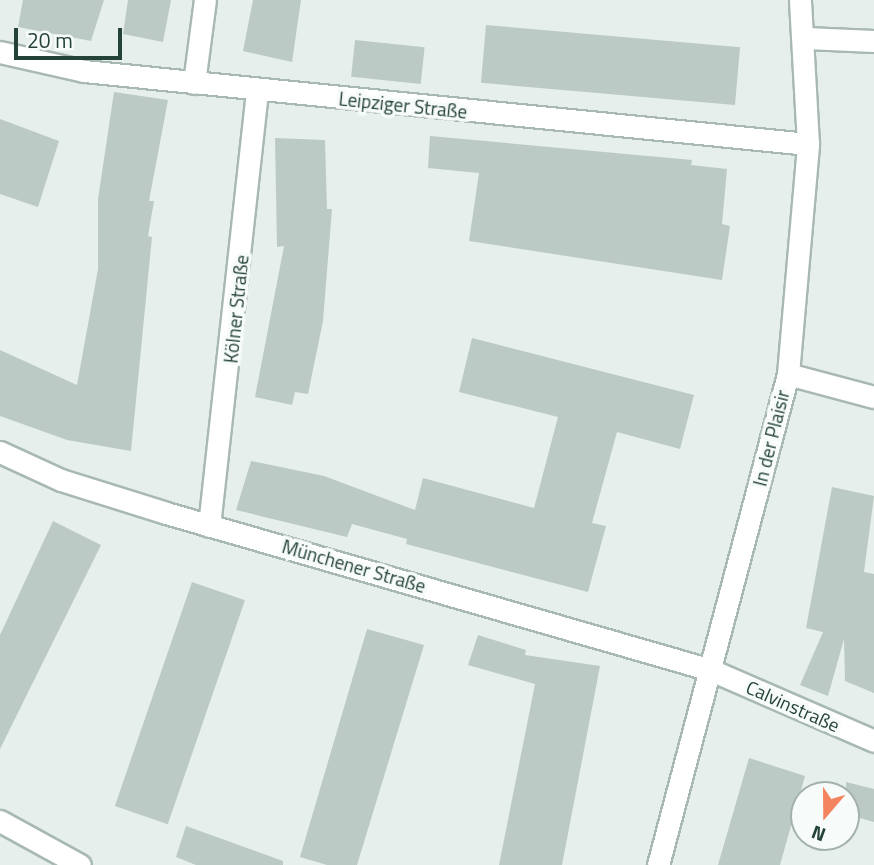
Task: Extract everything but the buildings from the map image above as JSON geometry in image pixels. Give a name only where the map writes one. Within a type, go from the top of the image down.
[{"type":"street","points":[[194,83],[205,0]]},
{"type":"street","name":"In der Plaisir","points":[[658,865],[788,374],[808,144],[806,38],[800,0]]},
{"type":"street","points":[[806,38],[874,41]]},
{"type":"street","name":"Leipziger Straße","points":[[0,52],[84,71],[808,144]]},
{"type":"street","name":"Kölner Straße","points":[[209,526],[257,90]]},
{"type":"street","points":[[788,374],[874,397]]},
{"type":"street","name":"Münchener Straße","points":[[0,452],[61,480],[209,526],[711,670]]},
{"type":"street","name":"Calvinstraße","points":[[711,670],[874,741]]},
{"type":"street","points":[[0,821],[80,865]]}]
